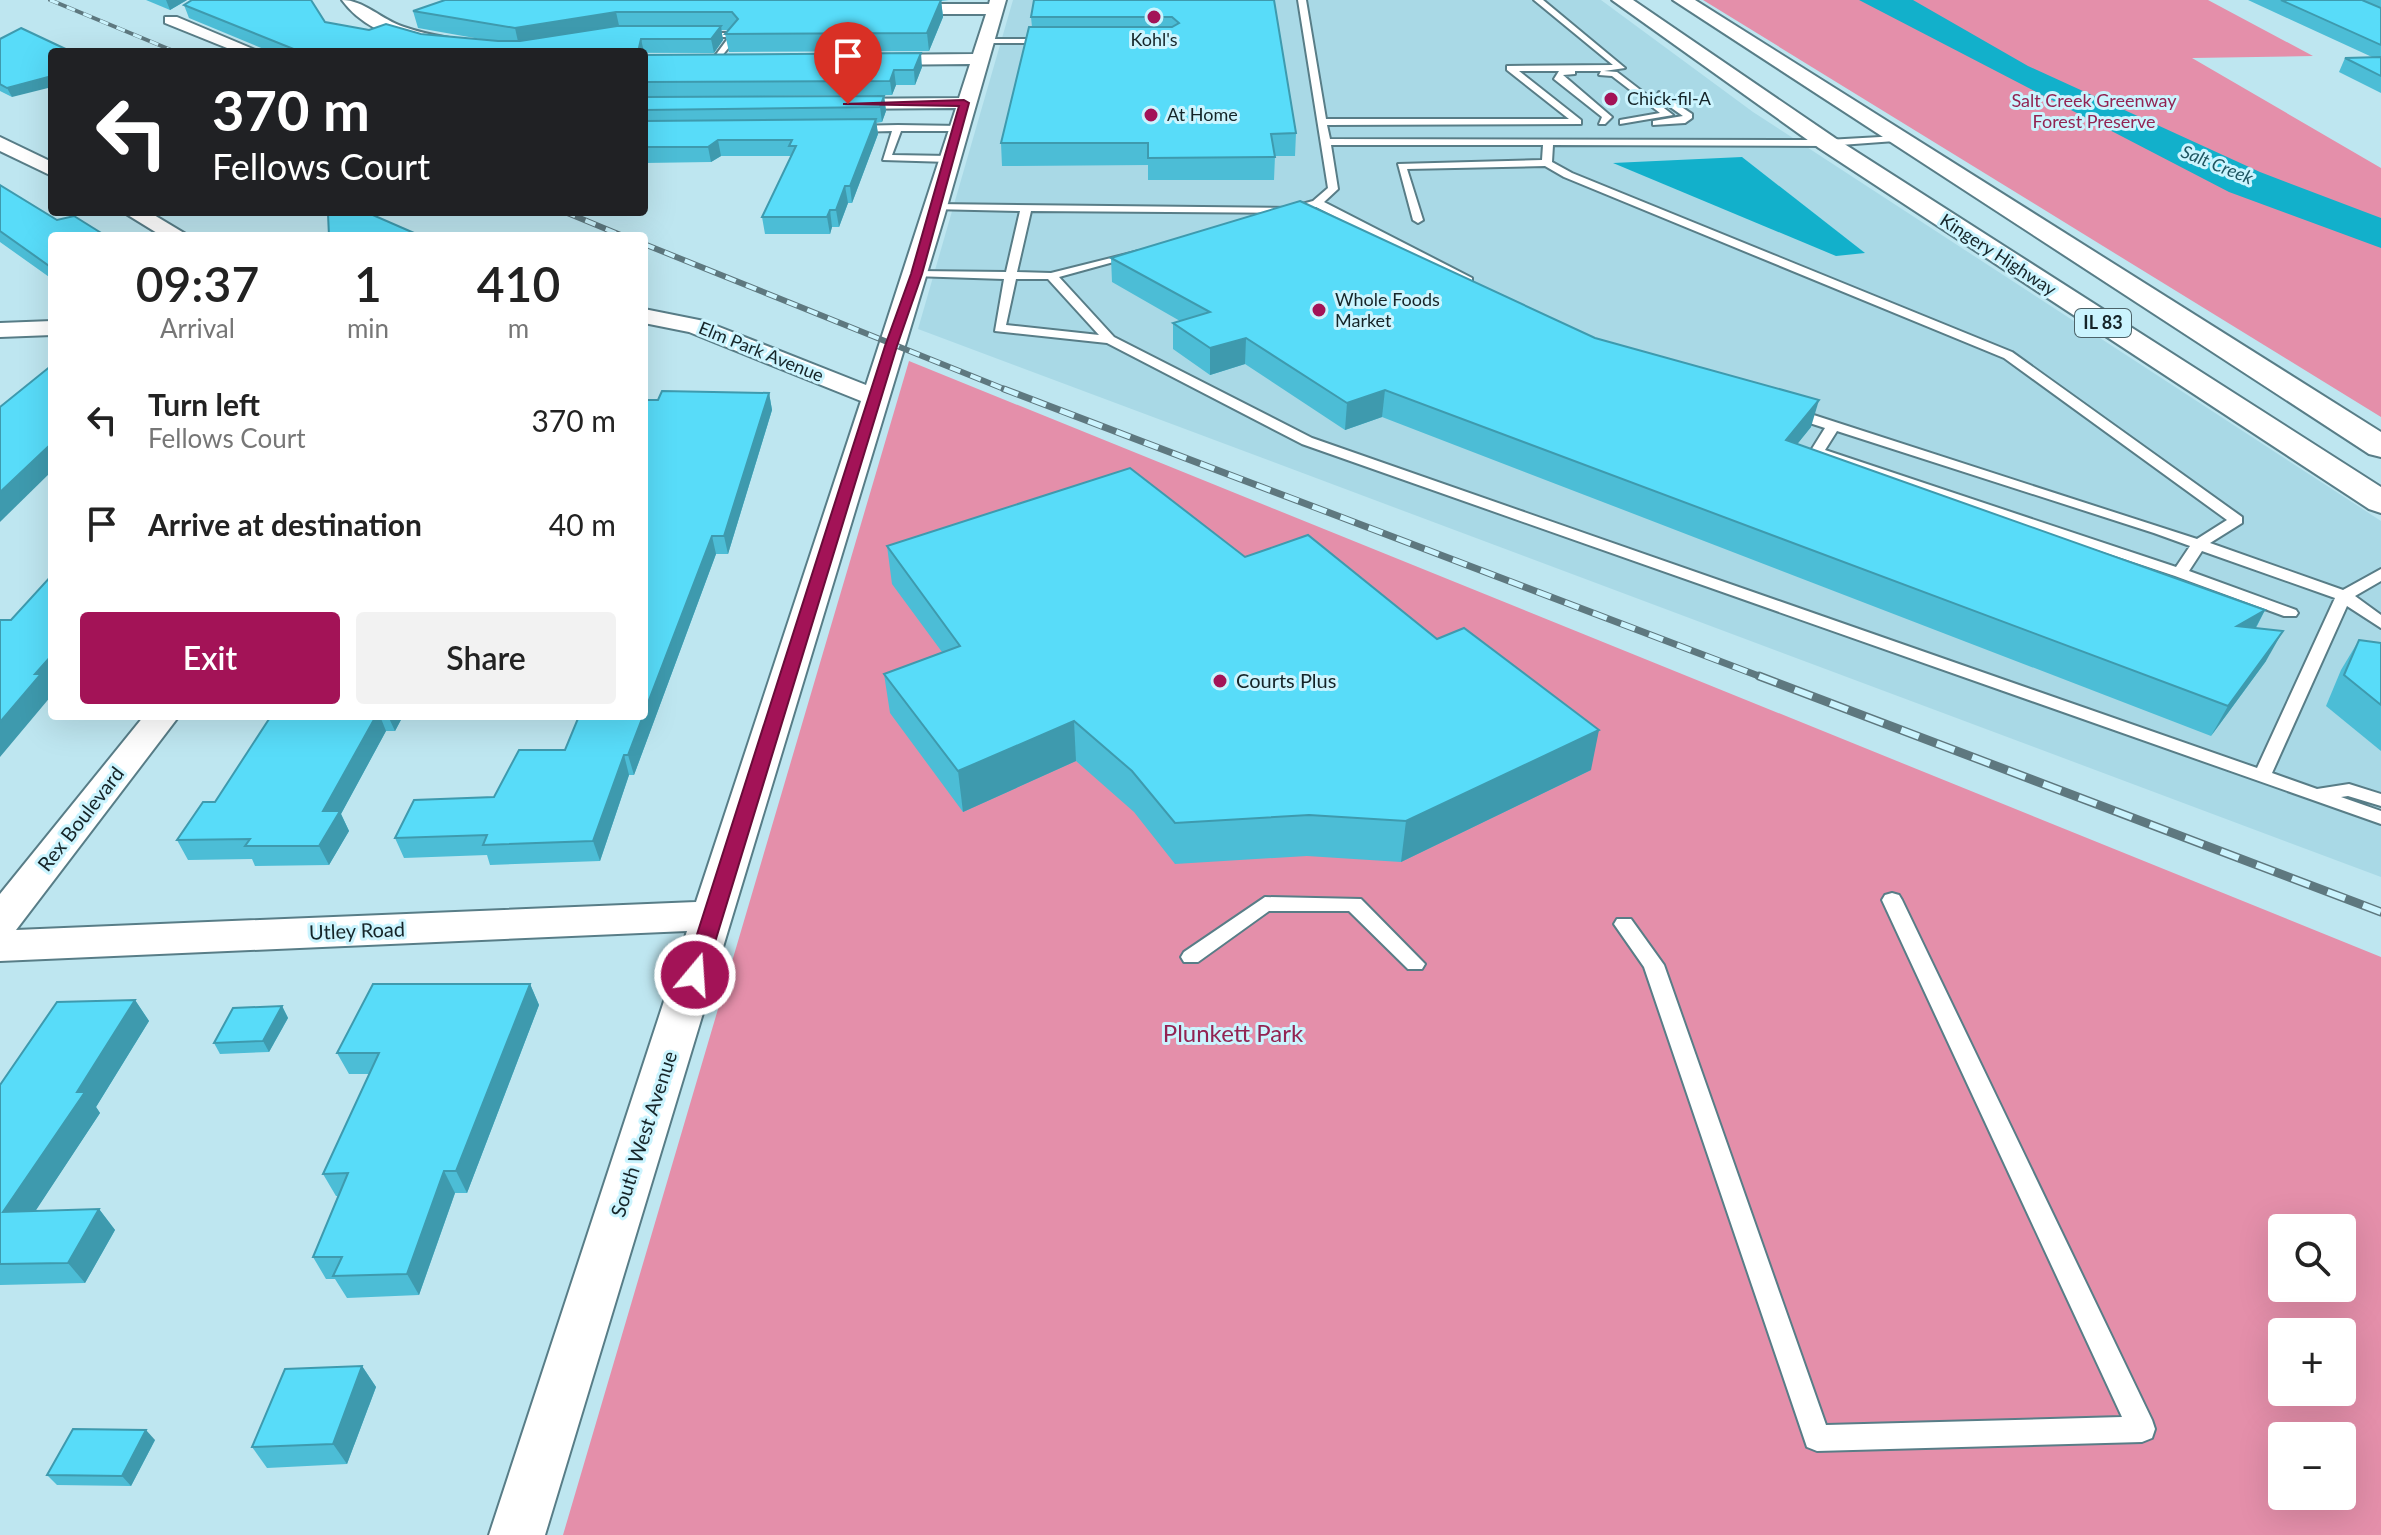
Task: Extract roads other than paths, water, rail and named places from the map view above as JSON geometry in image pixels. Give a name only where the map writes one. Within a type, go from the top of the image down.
[{"type":"highway","name":"Kingery Highway","points":[[1621,0],[1827,143],[2381,502]]},
{"type":"highway","points":[[1660,0],[1727,31]]},
{"type":"highway","name":"IL 83","points":[[1682,0],[2381,447]]},
{"type":"highway","points":[[2132,342],[2195,400],[2365,510],[2381,526]]},
{"type":"street","points":[[350,0],[359,13],[384,26],[500,48]]},
{"type":"street","points":[[193,7],[171,20],[242,48]]},
{"type":"street","points":[[883,9],[989,27]]},
{"type":"street","points":[[855,60],[989,27]]},
{"type":"street","name":"South West Avenue","points":[[517,1535],[917,274],[989,27]]},
{"type":"street","points":[[812,104],[957,130]]},
{"type":"street","points":[[0,143],[48,168]]},
{"type":"street","points":[[140,216],[170,232]]},
{"type":"street","name":"Elm Park Avenue","points":[[648,316],[665,317],[695,326],[876,398]]},
{"type":"street","points":[[0,330],[44,328]]},
{"type":"street","points":[[0,358],[44,328]]},
{"type":"street","name":"Rex Boulevard","points":[[0,922],[159,720]]},
{"type":"street","name":"Utley Road","points":[[0,946],[713,916]]},
{"type":"lane","points":[[1247,222],[1317,203],[1333,189],[1302,0]]},
{"type":"lane","points":[[1322,122],[1673,123],[1689,116],[1621,68],[1538,0]]},
{"type":"lane","points":[[989,27],[1063,41]]},
{"type":"lane","points":[[692,35],[735,35],[716,60]]},
{"type":"lane","points":[[1578,122],[1510,68],[1621,68]]},
{"type":"lane","points":[[1602,122],[1607,117],[1557,77],[1560,73],[1614,74],[1668,115],[1623,122]]},
{"type":"lane","points":[[898,128],[886,158],[957,130]]},
{"type":"lane","points":[[835,129],[957,130]]},
{"type":"lane","points":[[1325,142],[1827,143],[1895,138]]},
{"type":"lane","points":[[1547,163],[1548,143]]},
{"type":"lane","points":[[1418,220],[1401,166],[1547,163],[2008,355],[2237,520],[2199,544],[2180,573]]},
{"type":"lane","points":[[1317,203],[1482,288]]},
{"type":"lane","points":[[935,207],[1292,210]]},
{"type":"lane","points":[[1026,208],[999,328],[1110,340]]},
{"type":"lane","points":[[917,274],[1051,276],[1142,251]]},
{"type":"lane","points":[[1051,276],[1110,340],[1307,441],[2263,774],[2381,818]]},
{"type":"lane","points":[[1773,407],[2199,544],[2344,596],[2381,623]]},
{"type":"lane","points":[[1833,426],[1817,452],[2180,573],[2290,613]]},
{"type":"lane","points":[[2263,774],[2344,596],[2381,574]]},
{"type":"lane","points":[[2317,794],[2349,790],[2381,800]]},
{"type":"lane","points":[[1624,924],[1654,965],[1817,1438],[2142,1429],[1892,900]]},
{"type":"lane","points":[[1191,957],[1265,904],[1354,904],[1415,964]]},
{"type":"water","name":"Salt Creek","points":[[1859,0],[1913,0],[2028,66],[2260,172],[2381,218],[2381,248],[2229,192]]},
{"type":"water","points":[[1742,157],[1865,253],[1836,256],[1613,163]]},
{"type":"railway","points":[[50,0],[166,48]]},
{"type":"railway","points":[[575,216],[613,232]]},
{"type":"railway","points":[[648,246],[1005,389]]},
{"type":"railway","points":[[1005,389],[1764,678]]},
{"type":"railway","points":[[1005,389],[1009,391]]},
{"type":"railway","points":[[1759,676],[2381,912]]},
{"type":"place","name":"Kohl's","points":[[1154,17]]},
{"type":"place","name":"Chick-fil-A","points":[[1611,99]]},
{"type":"place","name":"At Home","points":[[1151,115]]},
{"type":"place","name":"Whole Foods Market","points":[[1319,310]]},
{"type":"place","name":"Courts Plus","points":[[1220,681]]},
{"type":"park label","name":"Salt Creek Greenway Forest Preserve","points":[[2094,111]]},
{"type":"park label","name":"Plunkett Park","points":[[1233,1034]]}]
